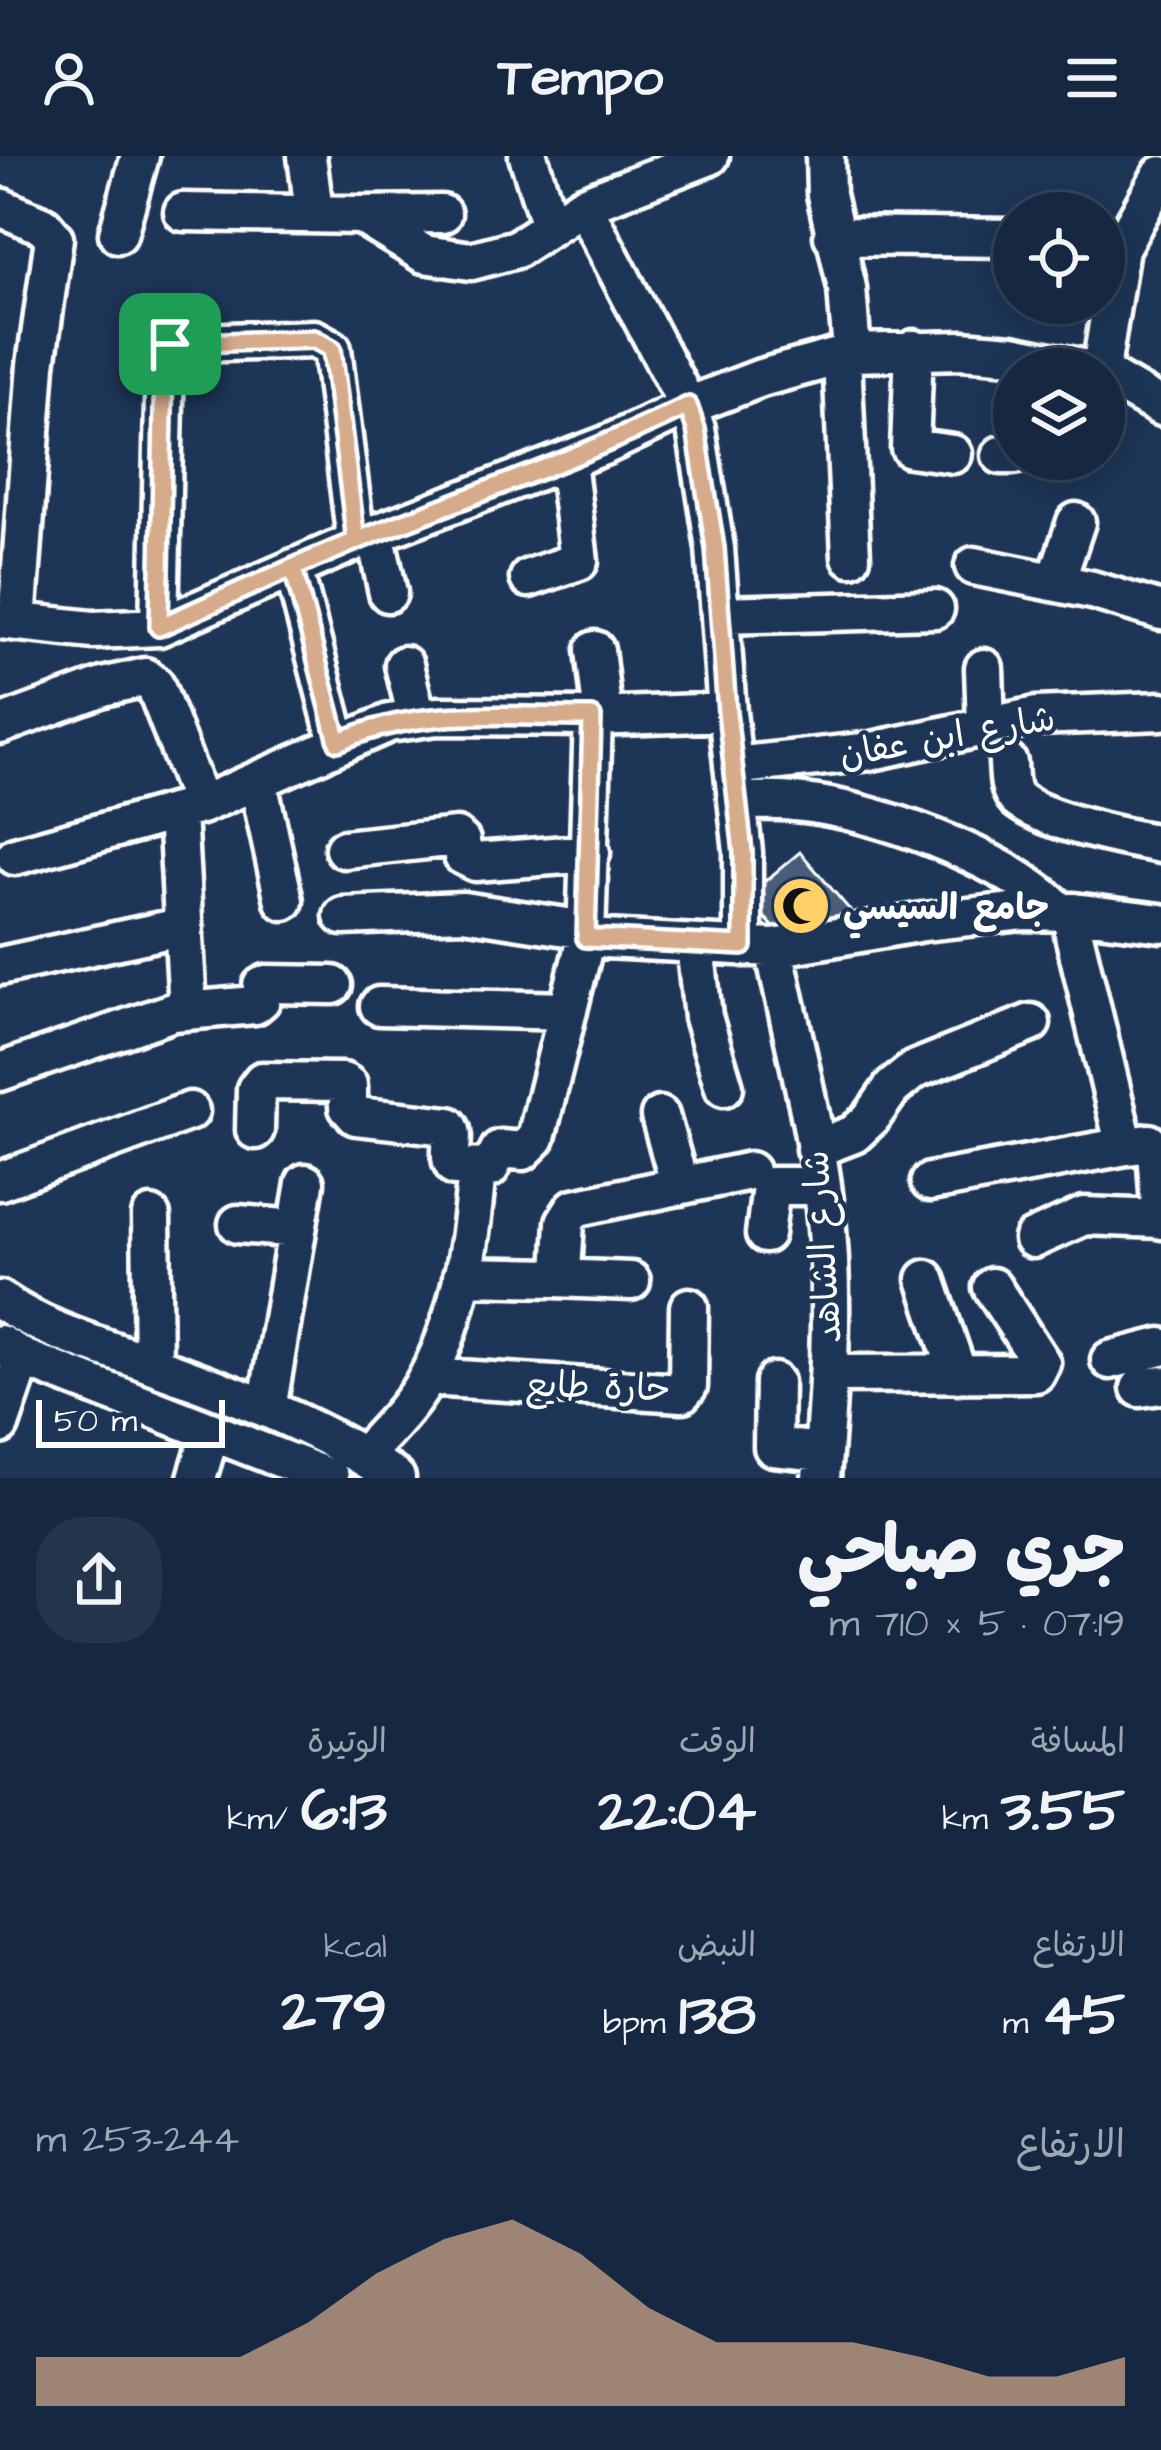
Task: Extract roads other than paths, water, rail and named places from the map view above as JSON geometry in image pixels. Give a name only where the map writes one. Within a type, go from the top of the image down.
[{"type":"street","points":[[118,234],[140,156]]},
{"type":"street","points":[[307,156],[314,212]]},
{"type":"street","points":[[528,156],[550,225]]},
{"type":"street","points":[[361,214],[403,244],[447,260],[494,257],[516,249],[583,205],[710,156]]},
{"type":"street","points":[[825,156],[833,236],[847,289],[850,557]]},
{"type":"street","points":[[1108,348],[1130,234],[1161,175]]},
{"type":"street","name":"شارع الشاهد","points":[[583,205],[688,406],[709,500],[743,852],[759,947],[822,1186],[829,1262],[830,1374],[822,1465]]},
{"type":"street","points":[[0,208],[44,226],[54,238],[8,621],[93,630],[159,627],[366,537],[567,460],[760,378],[847,354],[914,349],[993,358]]},
{"type":"street","points":[[183,212],[442,214]]},
{"type":"street","points":[[833,236],[993,238]]},
{"type":"street","points":[[159,627],[164,357],[170,344],[314,339],[332,349],[366,537],[388,593]]},
{"type":"street","points":[[914,349],[910,448],[953,454]]},
{"type":"street","points":[[1125,385],[1161,407]]},
{"type":"street","points":[[529,578],[579,561],[567,460]]},
{"type":"street","points":[[1056,582],[1076,522]]},
{"type":"street","points":[[974,566],[1056,582],[1161,611]]},
{"type":"street","points":[[293,568],[338,742]]},
{"type":"street","points":[[720,615],[935,608]]},
{"type":"street","points":[[93,630],[103,687]]},
{"type":"street","points":[[255,1130],[256,1089],[262,1082],[346,1082],[352,1114],[448,1126],[453,1164],[524,1151],[536,1138],[586,934],[598,717],[595,650]]},
{"type":"street","points":[[404,665],[417,718]]},
{"type":"street","points":[[984,668],[986,727]]},
{"type":"street","points":[[0,725],[139,676],[151,680],[189,809],[184,926],[188,1009]]},
{"type":"street","name":"شارع ابن عفان","points":[[735,783],[1036,716],[1161,711]]},
{"type":"street","points":[[15,856],[189,809],[389,723],[417,718],[727,712]]},
{"type":"street","points":[[1008,763],[1010,786],[1020,801],[1099,831],[1161,844]]},
{"type":"street","points":[[259,782],[284,901]]},
{"type":"street","points":[[735,783],[905,830],[1009,872],[1067,911],[1126,1146]]},
{"type":"street","points":[[344,849],[456,838],[463,856],[475,862],[591,853]]},
{"type":"street","points":[[343,916],[463,911],[586,934],[759,947],[957,918],[1067,911],[1161,923]]},
{"type":"street","points":[[0,966],[184,926]]},
{"type":"street","points":[[695,944],[703,1018],[724,1087]]},
{"type":"street","points":[[0,1072],[188,1009],[255,1005],[266,984],[333,985]]},
{"type":"street","points":[[379,1006],[568,1010]]},
{"type":"street","points":[[815,1149],[854,1134],[892,1088],[914,1070],[1031,1023]]},
{"type":"street","points":[[0,1181],[190,1111]]},
{"type":"street","points":[[660,1116],[680,1186]]},
{"type":"street","points":[[930,1182],[1126,1146],[1149,1143],[1156,1150],[1161,1214],[1084,1216],[1033,1239]]},
{"type":"street","points":[[364,1455],[428,1377],[454,1310],[490,1158]]},
{"type":"street","points":[[554,1278],[562,1272],[565,1222],[574,1208],[750,1171]]},
{"type":"street","points":[[267,1409],[305,1183]]},
{"type":"street","points":[[765,1234],[772,1186],[822,1186]]},
{"type":"street","points":[[151,1216],[153,1365]]},
{"type":"street","points":[[238,1224],[297,1228]]},
{"type":"street","points":[[462,1276],[631,1281]]},
{"type":"street","points":[[926,1279],[958,1374]]},
{"type":"street","points":[[830,1374],[1030,1375],[1041,1363],[992,1287]]},
{"type":"street","points":[[0,1300],[22,1316],[68,1336],[267,1409],[364,1455],[396,1478]]},
{"type":"street","name":"حارة طايع","points":[[428,1377],[682,1394],[688,1386],[689,1307]]},
{"type":"street","points":[[1111,1360],[1161,1347]]},
{"type":"street","points":[[0,1425],[11,1351],[211,1432],[291,1471],[330,1478]]},
{"type":"street","points":[[773,1382],[773,1447],[822,1465]]},
{"type":"street","points":[[291,1471],[308,1428]]},
{"type":"street","points":[[197,1478],[211,1432]]},
{"type":"place","name":"جامع السيسي","points":[[801,906]]}]
